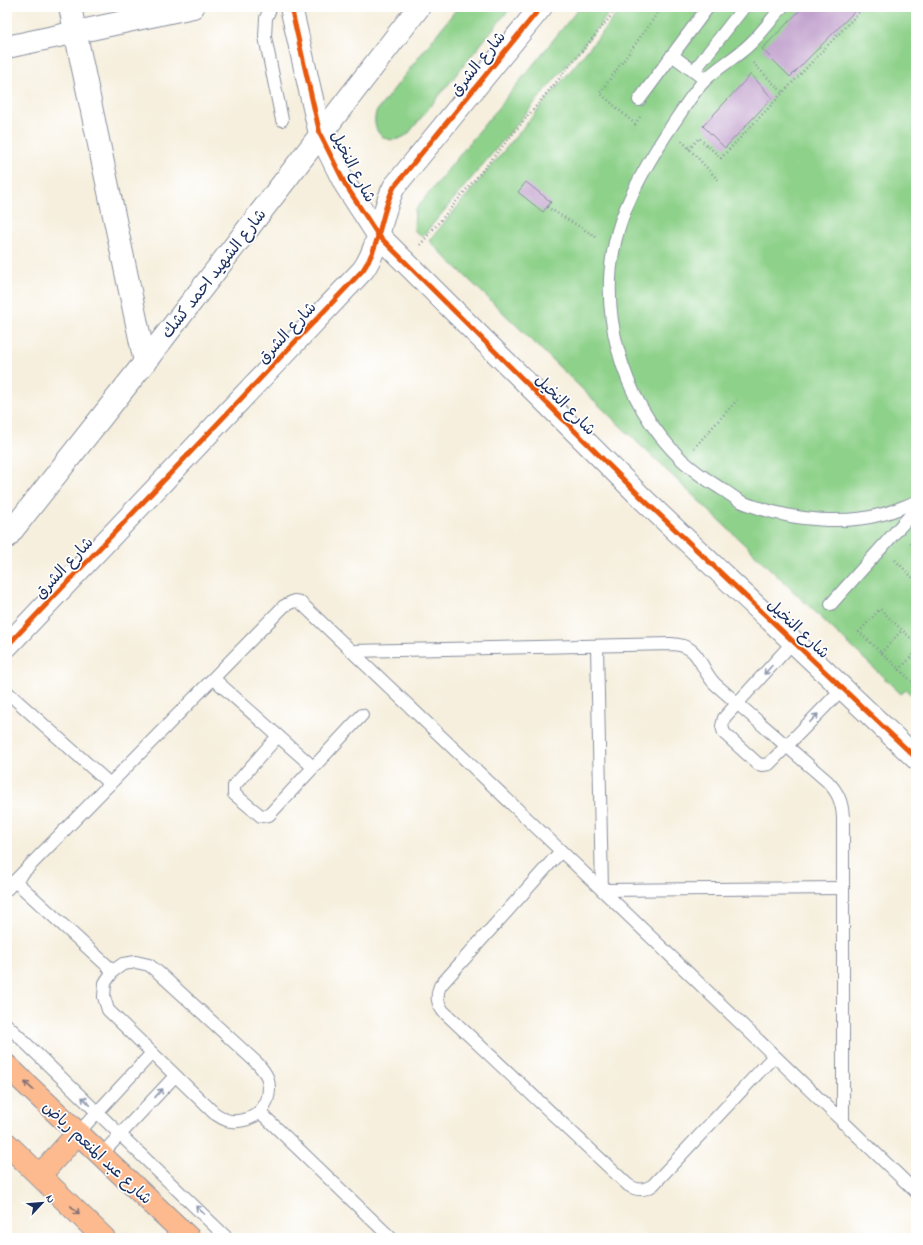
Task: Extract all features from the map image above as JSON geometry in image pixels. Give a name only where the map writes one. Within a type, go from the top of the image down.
[{"type":"highway","name":"شارع عبد المنعم رياض","points":[[7,1066],[189,1238]]},
{"type":"highway","points":[[40,1176],[78,1133]]},
{"type":"highway","points":[[7,1144],[104,1238]]},
{"type":"street","points":[[70,7],[145,362]]},
{"type":"street","points":[[7,47],[193,7]]},
{"type":"street","name":"شارع النخيل","points":[[291,7],[320,134],[345,184],[378,235],[643,499],[916,758]]},
{"type":"street","name":"شارع الشهيد احمد كشك","points":[[7,537],[145,362],[419,7]]},
{"type":"street","name":"شارع الشرق","points":[[8,638],[363,270],[373,253],[388,198],[401,176],[540,7]]},
{"type":"lane","points":[[271,7],[266,18],[265,37],[282,120]]},
{"type":"lane","points":[[639,100],[708,7]]},
{"type":"lane","points":[[694,72],[744,7]]},
{"type":"lane","points":[[782,7],[742,52],[705,80],[691,97],[642,173],[630,197],[613,247],[610,280],[611,314],[617,347],[627,378],[642,408],[660,436],[683,460],[710,482],[741,502],[775,513],[810,520],[846,520],[882,515],[916,502]]},
{"type":"lane","points":[[672,55],[705,80]]},
{"type":"lane","points":[[830,604],[916,509]]},
{"type":"lane","points":[[113,971],[11,885],[284,606],[294,600],[305,606],[916,1192]]},
{"type":"lane","points":[[794,641],[724,718],[722,722],[722,730],[724,733],[758,764],[765,765],[772,762],[843,688]]},
{"type":"lane","points":[[352,651],[681,644],[690,648],[697,654],[710,679],[827,781],[839,797],[843,817],[844,1123]]},
{"type":"lane","points":[[597,646],[602,890]]},
{"type":"lane","points":[[214,679],[313,768]]},
{"type":"lane","points":[[7,692],[110,784]]},
{"type":"lane","points":[[278,736],[234,786],[234,794],[261,816],[269,815],[362,715]]},
{"type":"lane","points":[[561,851],[440,986],[437,992],[437,999],[439,1006],[443,1011],[628,1185],[634,1189],[641,1190],[648,1189],[654,1185],[774,1056]]},
{"type":"lane","points":[[602,890],[843,888]]},
{"type":"lane","points":[[136,962],[149,965],[258,1064],[268,1078],[269,1095],[260,1112],[246,1120],[229,1121],[214,1113],[175,1076],[108,1010],[104,996],[105,983],[113,971],[123,964],[136,962]]},
{"type":"lane","points":[[7,1025],[227,1238]]},
{"type":"lane","points":[[78,1133],[152,1053]]},
{"type":"lane","points":[[101,1155],[175,1076]]},
{"type":"lane","points":[[260,1112],[391,1238]]},
{"type":"path","points":[[406,262],[618,7]]},
{"type":"path","points":[[642,114],[635,124],[600,93],[662,7]]},
{"type":"path","points":[[690,149],[699,138],[720,158],[864,7]]},
{"type":"path","points":[[742,52],[783,93]]},
{"type":"path","points":[[547,207],[613,247]]},
{"type":"path","points":[[683,460],[736,400]]},
{"type":"path","points":[[881,548],[916,581]]},
{"type":"path","points":[[916,643],[880,609],[859,632],[916,685]]},
{"type":"path","points":[[881,653],[902,630]]},
{"type":"path","points":[[899,670],[916,652]]},
{"type":"green space","points":[[458,7],[511,7],[408,134],[394,140],[383,137],[378,133],[376,127],[376,112]]},
{"type":"green space","points":[[580,7],[613,7],[601,24],[422,237],[414,230],[415,210]]},
{"type":"green space","points":[[622,7],[916,7],[916,699],[906,690],[901,694],[429,241]]},
{"type":"building","points":[[803,7],[859,7],[790,77],[762,49]]},
{"type":"building","points":[[751,74],[772,98],[725,148],[703,126]]},
{"type":"building","points":[[526,182],[551,202],[543,212],[518,192]]},
{"type":"cycle path","points":[[291,7],[320,134],[345,184],[378,235],[643,499],[916,758]]},
{"type":"cycle path","points":[[7,646],[363,270],[373,250],[389,197],[394,187],[541,7]]}]
